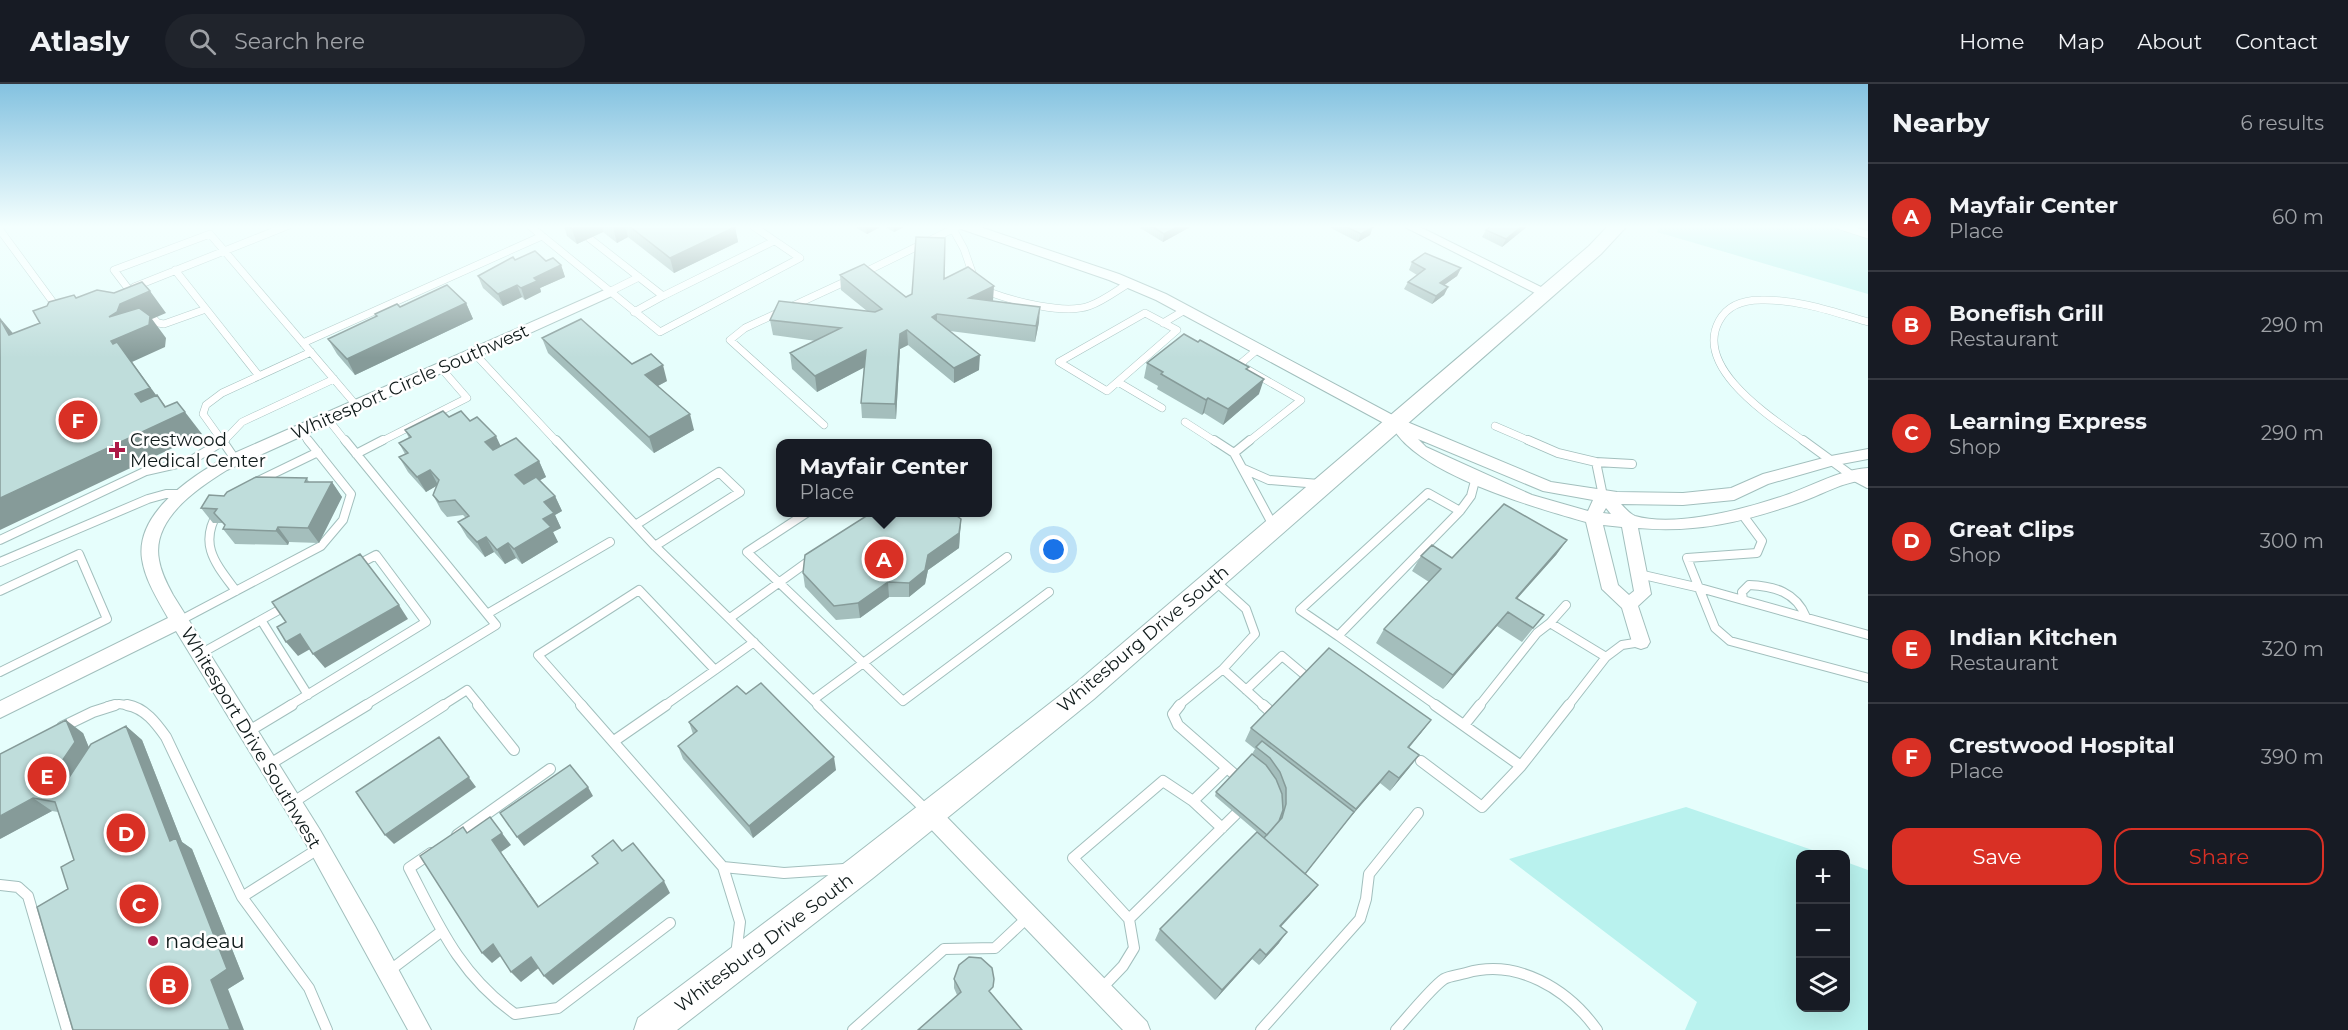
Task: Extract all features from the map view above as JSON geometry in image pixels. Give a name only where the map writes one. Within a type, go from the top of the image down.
[{"type":"main road","name":"Whitesburg Drive South","points":[[650,1030],[862,868],[1085,691],[1572,270]]},
{"type":"street","points":[[1090,270],[1129,283],[1185,310],[1395,423],[1549,488],[1603,496],[1683,498],[1734,494],[1763,480],[1831,461],[1868,454]]},
{"type":"street","points":[[1499,270],[1546,293]]},
{"type":"street","name":"Whitesport Circle Southwest","points":[[179,621],[153,570],[150,548],[160,522],[180,494],[210,472],[235,459],[609,292]]},
{"type":"street","points":[[1395,423],[1421,451],[1528,500],[1593,518],[1673,525],[1725,519],[1794,498],[1851,475],[1868,474]]},
{"type":"street","points":[[1603,496],[1593,518],[1610,589],[1629,604],[1641,642]]},
{"type":"street","points":[[1603,496],[1629,521],[1643,594],[1629,604]]},
{"type":"street","name":"Whitesport Drive Southwest","points":[[0,710],[179,621],[270,764],[389,971],[420,1030]]},
{"type":"street","points":[[930,814],[1139,1030]]},
{"type":"lane","points":[[29,270],[62,315],[52,319]]},
{"type":"lane","points":[[114,270],[158,323],[164,324],[206,309]]},
{"type":"lane","points":[[117,293],[175,270]]},
{"type":"lane","points":[[175,270],[259,376]]},
{"type":"lane","points":[[240,270],[357,405]]},
{"type":"lane","points":[[303,343],[466,270]]},
{"type":"lane","points":[[583,270],[660,332],[777,270]]},
{"type":"lane","points":[[630,270],[663,296]]},
{"type":"lane","points":[[634,312],[715,270]]},
{"type":"lane","points":[[824,425],[730,340],[745,327],[870,270]]},
{"type":"lane","points":[[971,270],[974,278],[981,285]]},
{"type":"lane","points":[[609,292],[639,277]]},
{"type":"lane","points":[[989,292],[1008,299],[1085,308],[1129,283]]},
{"type":"lane","points":[[1868,322],[1792,302],[1760,299],[1726,309],[1717,319],[1713,335],[1714,352],[1729,376],[1750,401],[1831,461],[1868,484]]},
{"type":"lane","points":[[1163,323],[1185,310]]},
{"type":"lane","points":[[1177,330],[1107,391],[1059,362],[1145,313],[1177,330],[1187,336]]},
{"type":"lane","points":[[1239,365],[1258,348]]},
{"type":"lane","points":[[235,459],[203,414],[206,405],[222,393],[310,352]]},
{"type":"lane","points":[[474,354],[655,546],[930,814]]},
{"type":"lane","points":[[1228,359],[1301,400],[1234,453]]},
{"type":"lane","points":[[356,454],[467,398],[441,368]]},
{"type":"lane","points":[[0,540],[146,471],[190,461],[223,442],[242,422],[334,379]]},
{"type":"lane","points":[[1118,382],[1162,408]]},
{"type":"lane","points":[[270,764],[496,625],[327,418]]},
{"type":"lane","points":[[1185,422],[1234,453],[1274,528]]},
{"type":"lane","points":[[1495,426],[1558,453],[1596,462],[1632,464]]},
{"type":"lane","points":[[179,621],[321,546],[343,520],[351,494],[300,430]]},
{"type":"lane","points":[[244,487],[318,452]]},
{"type":"lane","points":[[1596,462],[1603,496]]},
{"type":"lane","points":[[1244,468],[1269,480],[1325,484]]},
{"type":"lane","points":[[636,524],[719,472],[740,492],[655,546]]},
{"type":"lane","points":[[1338,636],[1460,512],[1474,495],[1476,477]]},
{"type":"lane","points":[[1460,512],[1428,493],[1300,610],[1521,766]]},
{"type":"lane","points":[[0,562],[148,499],[166,494],[180,494]]},
{"type":"lane","points":[[224,504],[210,525],[208,544],[212,556],[236,591]]},
{"type":"lane","points":[[1742,514],[1762,541],[1757,553],[1688,558],[1715,628],[1730,641],[1868,678]]},
{"type":"lane","points":[[802,517],[747,552],[903,701],[1049,592]]},
{"type":"lane","points":[[487,614],[610,542]]},
{"type":"lane","points":[[730,618],[821,551]]},
{"type":"lane","points":[[0,591],[79,554],[107,619],[0,672]]},
{"type":"lane","points":[[249,731],[426,622],[376,555],[344,573]]},
{"type":"lane","points":[[813,700],[1007,557]]},
{"type":"lane","points":[[1639,574],[1700,588],[1868,635]]},
{"type":"lane","points":[[1193,801],[1230,771],[1178,725],[1173,714],[1182,702],[1223,669],[1255,634],[1253,618],[1242,604],[1214,580]]},
{"type":"lane","points":[[1743,600],[1742,592],[1749,585],[1768,585],[1783,591],[1798,602],[1806,618]]},
{"type":"lane","points":[[715,670],[639,590],[538,655],[723,867],[740,922],[735,966]]},
{"type":"lane","points":[[200,654],[292,602]]},
{"type":"lane","points":[[1464,725],[1537,633],[1566,605]]},
{"type":"lane","points":[[261,620],[308,695]]},
{"type":"lane","points":[[1550,622],[1606,657]]},
{"type":"lane","points":[[614,741],[754,642]]},
{"type":"lane","points":[[1421,761],[1482,807],[1521,766],[1606,657],[1622,645],[1641,642]]},
{"type":"lane","points":[[1246,690],[1282,656],[1307,677]]},
{"type":"lane","points":[[1223,669],[1272,713]]},
{"type":"lane","points":[[292,803],[466,690],[514,750]]},
{"type":"lane","points":[[52,732],[112,704],[127,704],[142,708],[155,718],[242,897],[309,988],[327,1030]]},
{"type":"lane","points":[[550,769],[410,868],[442,931],[464,965],[490,996],[515,1014],[558,1008],[670,923]]},
{"type":"lane","points":[[1100,990],[1123,966],[1134,948],[1129,919],[1073,858],[1163,781],[1193,801],[1222,828]]},
{"type":"lane","points":[[1262,1030],[1360,919],[1366,899],[1369,873],[1418,813]]},
{"type":"lane","points":[[1129,919],[1236,814]]},
{"type":"lane","points":[[242,897],[318,849]]},
{"type":"lane","points":[[723,867],[753,873],[784,875],[862,868]]},
{"type":"lane","points":[[0,885],[18,887],[28,896],[67,1030]]},
{"type":"lane","points":[[853,1030],[944,949],[994,948],[1029,916]]},
{"type":"lane","points":[[389,971],[442,931]]},
{"type":"lane","points":[[1396,1030],[1444,979],[1483,969],[1528,975],[1560,991],[1582,1009],[1598,1030]]},
{"type":"shaded area","points":[[1787,270],[1868,270],[1868,294]]},
{"type":"shaded area","points":[[1686,807],[1812,850],[1796,850],[1796,1012],[1850,1012],[1850,863],[1868,870],[1868,1030],[1685,1030],[1697,1002],[1509,859]]},
{"type":"building","points":[[489,270],[550,270],[534,278],[537,281],[521,288],[517,285],[498,294],[478,276]]},
{"type":"building","points":[[851,270],[872,270],[906,297],[912,294],[914,270],[944,270],[944,279],[962,270],[972,270],[994,286],[969,298],[1040,307],[1036,326],[937,314],[932,317],[980,355],[954,368],[907,330],[900,334],[895,404],[861,403],[866,350],[815,376],[790,353],[841,328],[770,320],[779,301],[875,312],[882,309],[840,275]]},
{"type":"building","points":[[1424,270],[1458,270],[1440,283],[1448,287],[1436,296],[1408,282]]},
{"type":"building","points":[[142,282],[150,291],[120,304],[117,312],[109,317],[139,308],[150,316],[149,325],[111,341],[113,344],[117,342],[150,388],[135,394],[141,402],[157,395],[165,407],[177,402],[185,412],[0,498],[0,319],[9,335],[40,323],[33,311],[47,306],[49,302],[74,295],[76,298],[97,290],[114,293]]},
{"type":"building","points":[[447,285],[466,303],[347,359],[328,339],[397,304],[400,307]]},
{"type":"building","points":[[581,319],[632,364],[651,354],[663,365],[645,375],[690,414],[649,437],[542,338]]},
{"type":"building","points":[[1184,334],[1198,342],[1200,340],[1249,367],[1246,369],[1264,379],[1228,409],[1208,398],[1206,400],[1161,374],[1163,372],[1147,363]]},
{"type":"building","points":[[443,411],[449,417],[461,411],[470,421],[477,417],[496,436],[485,442],[493,450],[516,438],[539,461],[515,475],[524,484],[536,477],[555,496],[544,502],[554,513],[543,519],[551,527],[514,549],[508,543],[497,550],[486,537],[477,542],[458,522],[469,516],[455,500],[439,502],[433,495],[439,480],[430,470],[417,477],[399,457],[408,453],[399,443],[411,437],[405,430]]},
{"type":"building","points":[[256,477],[307,478],[305,482],[332,482],[308,528],[278,527],[276,531],[223,529],[225,525],[214,513],[217,509],[201,508],[209,495],[224,496],[227,492]]},
{"type":"building","points":[[1504,504],[1567,540],[1516,598],[1544,615],[1533,628],[1508,612],[1453,675],[1384,629],[1441,569],[1421,556],[1432,545],[1452,558]]},
{"type":"building","points":[[865,517],[958,517],[961,519],[959,533],[928,555],[925,570],[909,583],[888,582],[858,603],[834,606],[803,573],[805,555]]},
{"type":"building","points":[[360,554],[399,605],[313,654],[300,634],[286,642],[277,627],[286,622],[272,602]]},
{"type":"building","points":[[1329,648],[1431,720],[1408,747],[1419,755],[1399,778],[1389,771],[1356,809],[1251,728]]},
{"type":"building","points":[[761,683],[834,757],[749,826],[678,746],[697,731],[689,722],[737,686],[746,694]]},
{"type":"building","points":[[66,720],[75,742],[51,777],[68,779],[91,744],[126,726],[170,841],[176,838],[227,969],[211,980],[230,1030],[73,1030],[37,907],[68,889],[61,867],[74,860],[55,802],[33,798],[0,816],[0,754]]},
{"type":"building","points":[[439,737],[469,777],[385,835],[356,792]]},
{"type":"building","points":[[1262,741],[1354,812],[1305,874],[1264,838],[1282,818],[1286,804],[1286,788],[1280,772],[1270,758],[1256,747]]},
{"type":"building","points":[[1252,754],[1266,765],[1276,779],[1282,794],[1283,810],[1279,821],[1267,835],[1216,792]]},
{"type":"building","points":[[570,765],[588,787],[517,837],[500,813]]},
{"type":"building","points":[[490,817],[502,833],[492,840],[538,907],[598,863],[592,856],[613,840],[622,851],[633,843],[664,881],[544,976],[531,957],[511,972],[493,944],[482,953],[420,856],[463,827],[467,833]]},
{"type":"building","points":[[1257,832],[1318,885],[1280,926],[1287,932],[1266,955],[1260,949],[1222,990],[1160,929]]},
{"type":"building","points":[[969,957],[981,958],[992,968],[993,987],[989,991],[1022,1030],[918,1030],[961,992],[954,979],[959,965]]},
{"type":"place","name":"Crestwood Hospital","points":[[78,420]]},
{"type":"place","name":"Crestwood Medical Center","points":[[117,450]]},
{"type":"place","name":"Mayfair Center","points":[[884,559]]},
{"type":"place","name":"Indian Kitchen","points":[[47,776]]},
{"type":"place","name":"Great Clips","points":[[126,833]]},
{"type":"place","name":"Learning Express","points":[[139,904]]},
{"type":"place","name":"nadeau","points":[[153,941]]},
{"type":"place","name":"Bonefish Grill","points":[[169,985]]}]
